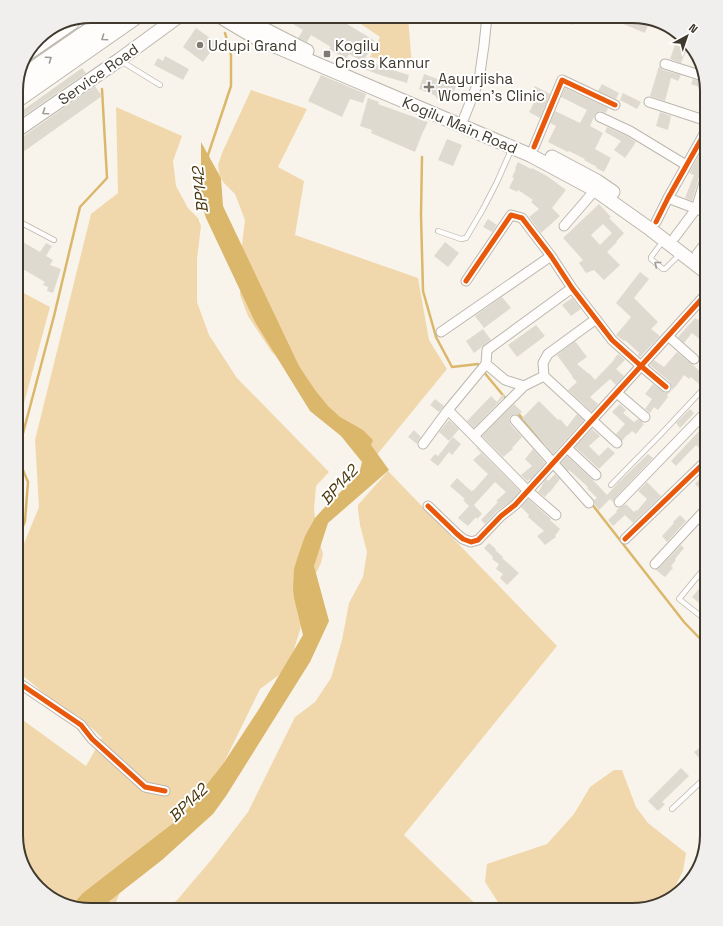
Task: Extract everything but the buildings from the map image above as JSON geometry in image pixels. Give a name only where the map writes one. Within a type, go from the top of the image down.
[{"type":"highway","points":[[25,76],[101,23]]},
{"type":"highway","points":[[23,95],[126,23]]},
{"type":"main road","name":"Service Road","points":[[23,126],[169,23]]},
{"type":"main road","name":"Kogilu Main Road","points":[[234,23],[471,124],[534,148],[597,181],[656,222],[682,253],[700,267]]},
{"type":"main road","name":"Kogilu Main Road","points":[[248,23],[258,33]]},
{"type":"main road","name":"Kogilu Main Road","points":[[471,124],[512,148],[530,155],[595,190],[700,257]]},
{"type":"street","points":[[471,124],[479,80],[486,23]]},
{"type":"street","points":[[665,64],[698,74]]},
{"type":"street","points":[[534,148],[562,80],[615,105]]},
{"type":"street","points":[[649,102],[700,119]]},
{"type":"street","points":[[600,117],[630,131],[686,165]]},
{"type":"street","points":[[656,222],[700,140]]},
{"type":"street","points":[[564,226],[595,190]]},
{"type":"street","points":[[669,238],[696,209],[700,196]]},
{"type":"street","points":[[668,198],[700,210]]},
{"type":"street","points":[[466,281],[511,215],[522,218],[551,256],[572,288],[612,340],[666,387]]},
{"type":"street","points":[[441,332],[551,256]]},
{"type":"street","points":[[422,444],[486,364],[486,350],[572,288]]},
{"type":"street","points":[[428,506],[463,539],[471,542],[478,540],[528,491],[700,301]]},
{"type":"street","points":[[596,319],[548,354],[543,363],[544,376],[591,421],[617,443]]},
{"type":"street","points":[[668,336],[694,359]]},
{"type":"street","points":[[486,364],[505,380],[524,386]]},
{"type":"street","points":[[474,436],[524,386],[544,376]]},
{"type":"street","points":[[616,393],[645,417]]},
{"type":"street","points":[[448,410],[528,491],[556,515]]},
{"type":"street","points":[[619,502],[700,418]]},
{"type":"street","points":[[515,420],[589,504]]},
{"type":"street","points":[[567,448],[596,475]]},
{"type":"street","points":[[625,539],[700,467]]},
{"type":"street","points":[[655,564],[700,516]]},
{"type":"street","points":[[23,685],[81,725],[92,739],[145,787],[165,791]]},
{"type":"lane","points":[[119,60],[160,85]]},
{"type":"lane","points":[[438,231],[460,239],[466,238],[497,182],[512,148]]},
{"type":"lane","points":[[23,224],[54,240]]},
{"type":"lane","points":[[669,238],[650,257],[651,259],[665,269],[682,253]]},
{"type":"lane","points":[[611,485],[700,392]]},
{"type":"lane","points":[[700,574],[679,599],[700,616]]},
{"type":"lane","points":[[672,809],[700,783]]},
{"type":"shaded area","points":[[359,23],[408,23],[412,65],[370,57],[380,37]]},
{"type":"shaded area","points":[[251,90],[307,109],[278,167],[304,181],[295,235],[418,278],[429,340],[447,369],[375,457],[271,351],[248,316],[240,295],[240,261],[245,220],[235,194],[223,182],[219,173],[218,165]]},
{"type":"shaded area","points":[[116,107],[182,136],[173,161],[176,186],[188,208],[198,218],[201,226],[197,259],[197,302],[209,335],[237,378],[329,472],[316,486],[314,509],[317,534],[323,554],[321,563],[308,589],[300,630],[291,659],[283,672],[260,689],[211,789],[120,892],[116,903],[91,903],[73,901],[53,892],[34,873],[25,853],[23,835],[23,720],[86,766],[102,738],[79,717],[52,700],[23,676],[23,546],[39,507],[35,440],[91,214],[118,193]]},
{"type":"shaded area","points":[[201,142],[221,178],[223,206],[299,366],[328,406],[340,417],[363,430],[373,440],[371,445],[389,470],[328,523],[314,566],[329,621],[310,662],[226,796],[213,814],[162,860],[107,903],[75,901],[83,893],[181,817],[223,764],[259,709],[303,635],[293,589],[294,569],[305,536],[315,518],[359,474],[362,462],[341,436],[310,411],[255,322],[206,218],[201,202]]},
{"type":"shaded area","points":[[23,293],[50,307],[23,407]]},
{"type":"shaded area","points":[[388,471],[557,646],[404,835],[475,903],[174,903],[212,859],[248,812],[295,717],[315,702],[331,678],[342,640],[349,603],[363,577],[367,552],[360,525],[358,505]]},
{"type":"shaded area","points":[[614,770],[622,770],[636,807],[648,823],[686,853],[683,871],[674,888],[670,892],[650,901],[632,903],[498,903],[485,882],[487,864],[547,844],[574,814],[590,787]]},
{"type":"waterway","name":"BP142","points":[[208,157],[231,86],[231,55],[225,33]]},
{"type":"waterway","points":[[23,433],[54,316],[80,207],[107,178],[102,89]]},
{"type":"waterway","points":[[422,157],[421,215],[423,291],[436,337],[452,367],[478,364],[480,368]]},
{"type":"waterway","points":[[483,371],[507,400]]},
{"type":"waterway","points":[[518,413],[543,445]]},
{"type":"waterway","points":[[23,470],[28,482],[25,521],[23,526]]},
{"type":"waterway","points":[[591,503],[684,622],[700,639]]},
{"type":"cycle path","points":[[534,147],[562,80],[615,105]]},
{"type":"cycle path","points":[[656,222],[700,141]]},
{"type":"cycle path","points":[[466,281],[511,215],[522,218],[551,256],[572,288],[612,340],[666,387]]},
{"type":"cycle path","points":[[428,506],[463,539],[471,542],[478,540],[501,516],[515,505],[700,301]]},
{"type":"cycle path","points":[[625,539],[700,467]]},
{"type":"cycle path","points":[[23,686],[81,725],[92,739],[145,787],[165,791]]},
{"type":"place","name":"Udupi Grand","points":[[200,45]]},
{"type":"place","name":"Kogilu Cross Kannur","points":[[327,54]]},
{"type":"place","name":"Aayurjisha Women's Clinic","points":[[429,87]]}]
